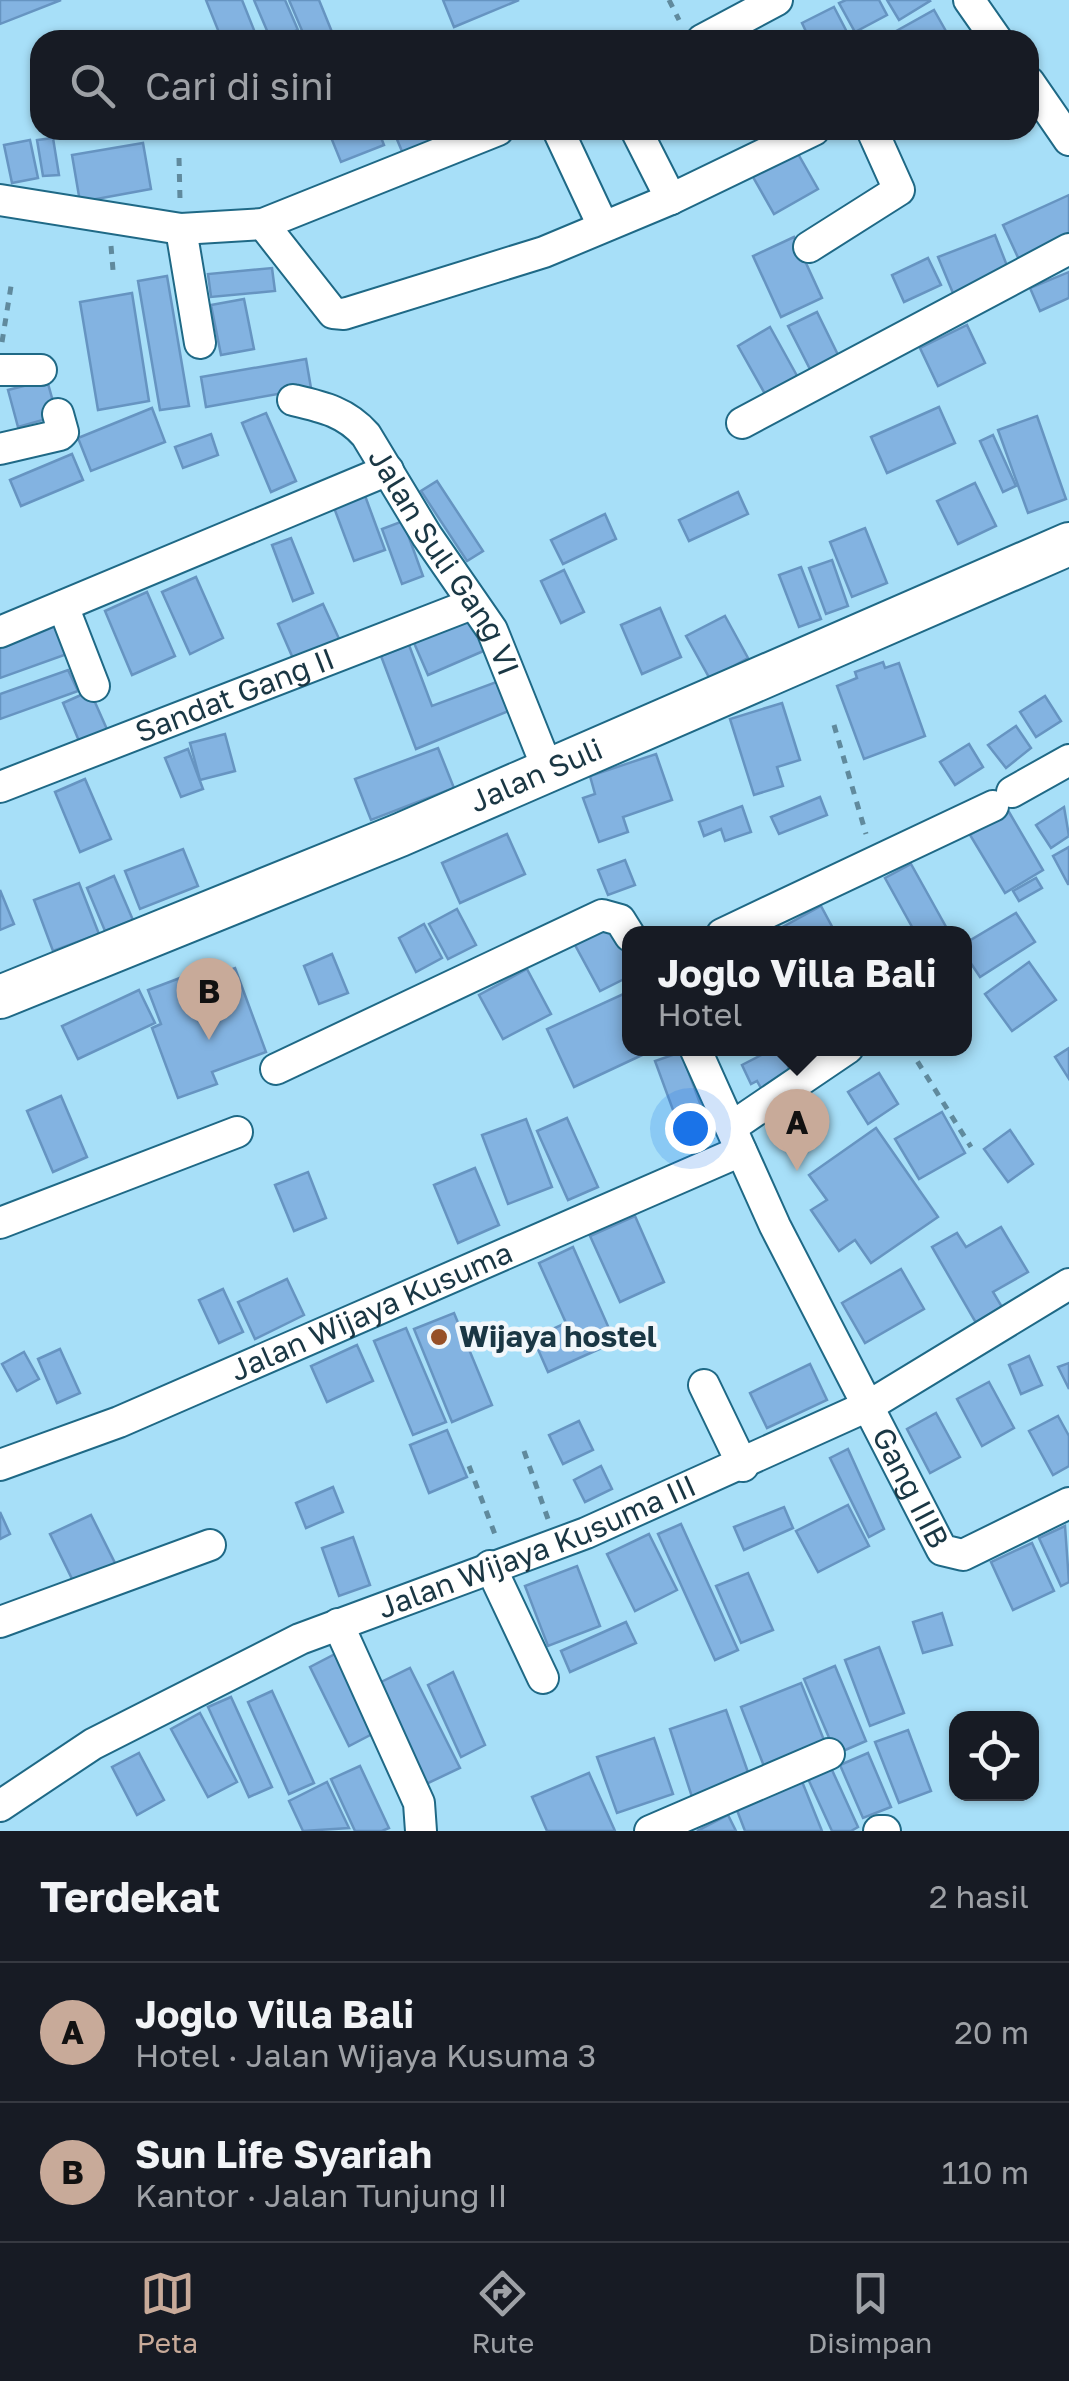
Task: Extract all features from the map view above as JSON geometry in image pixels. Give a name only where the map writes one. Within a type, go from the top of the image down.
[{"type":"main road","name":"Jalan Suli","points":[[0,997],[548,770],[1069,544]]},
{"type":"street","points":[[721,30],[777,0]]},
{"type":"street","points":[[969,0],[990,30]]},
{"type":"street","points":[[1039,96],[1069,140]]},
{"type":"street","points":[[0,200],[182,229],[263,224],[473,140]]},
{"type":"street","points":[[563,140],[603,226]]},
{"type":"street","points":[[641,140],[671,198]]},
{"type":"street","points":[[263,224],[333,313],[344,314],[544,252],[793,140]]},
{"type":"street","points":[[810,248],[899,190],[876,140]]},
{"type":"street","points":[[182,229],[200,343]]},
{"type":"street","points":[[742,423],[1069,249]]},
{"type":"street","points":[[0,370],[42,370]]},
{"type":"street","name":"Jalan Suli Gang VI","points":[[294,400],[331,409],[354,421],[388,470],[504,654],[548,770]]},
{"type":"street","points":[[0,450],[60,435],[63,432],[58,414]]},
{"type":"street","points":[[0,632],[388,470]]},
{"type":"street","name":"Sandat Gang II","points":[[0,787],[472,604]]},
{"type":"street","points":[[63,606],[94,686]]},
{"type":"street","points":[[739,926],[1002,799],[1069,760]]},
{"type":"street","points":[[276,1070],[602,915],[620,920],[624,926]]},
{"type":"street","points":[[698,1056],[870,1405]]},
{"type":"street","name":"Jalan Wijaya Kusuma","points":[[0,1465],[119,1422],[737,1138],[838,1056]]},
{"type":"street","points":[[0,1222],[237,1132]]},
{"type":"street","name":"Jalan Wijaya Kusuma III","points":[[0,1806],[93,1744],[338,1624],[557,1543],[742,1466],[870,1405],[1069,1284]]},
{"type":"street","points":[[704,1385],[742,1466]]},
{"type":"street","name":"Gang IIIB","points":[[870,1405],[942,1550],[951,1555],[963,1555],[1069,1503]]},
{"type":"street","points":[[0,1622],[210,1544]]},
{"type":"street","points":[[498,1563],[543,1678]]},
{"type":"street","points":[[338,1624],[419,1803],[421,1831]]},
{"type":"street","points":[[650,1831],[829,1754]]},
{"type":"path","points":[[179,158],[182,229]]},
{"type":"path","points":[[0,352],[12,280]]},
{"type":"path","points":[[834,724],[874,861]]},
{"type":"path","points":[[914,1056],[971,1147]]},
{"type":"path","points":[[524,1451],[557,1543]]},
{"type":"path","points":[[468,1466],[498,1563]]},
{"type":"building","points":[[0,0],[61,0],[0,24]]},
{"type":"building","points":[[206,0],[242,0],[254,30],[218,30]]},
{"type":"building","points":[[254,0],[285,0],[298,30],[267,30]]},
{"type":"building","points":[[289,0],[319,0],[331,30],[302,30]]},
{"type":"building","points":[[443,0],[519,0],[454,27]]},
{"type":"building","points":[[879,0],[887,15],[854,30],[839,3]]},
{"type":"building","points":[[887,0],[929,0],[930,1],[899,20]]},
{"type":"building","points":[[834,7],[846,30],[805,30],[802,23]]},
{"type":"building","points":[[934,10],[945,30],[898,30]]},
{"type":"building","points":[[30,140],[38,178],[12,183],[4,145]]},
{"type":"building","points":[[37,140],[53,140],[59,175],[43,176]]},
{"type":"building","points":[[332,140],[382,140],[384,145],[341,162]]},
{"type":"building","points":[[397,140],[441,140],[404,156]]},
{"type":"building","points":[[143,143],[151,189],[80,202],[72,155]]},
{"type":"building","points":[[797,152],[818,189],[774,214],[753,177]]},
{"type":"building","points":[[1069,195],[1069,242],[1021,264],[1003,225]]},
{"type":"building","points":[[995,235],[1011,276],[955,298],[938,257]]},
{"type":"building","points":[[794,237],[822,298],[781,317],[753,256]]},
{"type":"building","points":[[928,258],[941,285],[904,302],[892,275]]},
{"type":"building","points":[[272,268],[275,291],[211,297],[208,274]]},
{"type":"building","points":[[1069,272],[1069,298],[1040,311],[1030,288]]},
{"type":"building","points":[[167,276],[189,406],[160,410],[138,281]]},
{"type":"building","points":[[132,293],[149,401],[98,410],[80,302]]},
{"type":"building","points":[[244,299],[254,349],[221,355],[211,305]]},
{"type":"building","points":[[817,312],[840,359],[812,373],[788,326]]},
{"type":"building","points":[[967,325],[985,363],[938,386],[920,348]]},
{"type":"building","points":[[770,327],[801,383],[769,401],[738,346]]},
{"type":"building","points":[[306,359],[311,388],[206,407],[201,377]]},
{"type":"building","points":[[47,380],[57,416],[18,427],[8,390]]},
{"type":"building","points":[[939,407],[955,443],[887,473],[871,437]]},
{"type":"building","points":[[152,408],[165,442],[91,471],[78,438]]},
{"type":"building","points":[[266,413],[296,481],[271,492],[242,423]]},
{"type":"building","points":[[1037,416],[1066,499],[1028,513],[998,430]]},
{"type":"building","points":[[211,434],[218,455],[183,468],[175,447]]},
{"type":"building","points":[[993,435],[1016,486],[1003,492],[980,441]]},
{"type":"building","points":[[72,454],[83,480],[21,506],[10,480]]},
{"type":"building","points":[[437,481],[483,551],[467,561],[421,491]]},
{"type":"building","points":[[975,483],[996,526],[958,544],[937,501]]},
{"type":"building","points":[[738,492],[748,514],[689,541],[679,520]]},
{"type":"building","points":[[364,493],[385,550],[354,561],[333,505]]},
{"type":"building","points":[[605,514],[616,539],[563,564],[551,540]]},
{"type":"building","points":[[403,521],[423,576],[402,584],[382,529]]},
{"type":"building","points":[[865,528],[887,583],[852,597],[830,542]]},
{"type":"building","points":[[291,538],[313,593],[293,601],[272,545]]},
{"type":"building","points":[[832,560],[848,606],[826,614],[809,568]]},
{"type":"building","points":[[801,567],[821,619],[799,627],[779,575]]},
{"type":"building","points":[[564,570],[584,612],[561,623],[541,581]]},
{"type":"building","points":[[196,577],[223,638],[190,654],[162,592]]},
{"type":"building","points":[[147,592],[175,656],[132,675],[105,611]]},
{"type":"building","points":[[323,604],[341,643],[295,663],[278,624]]},
{"type":"building","points":[[660,608],[681,657],[642,674],[621,625]]},
{"type":"building","points":[[725,616],[748,658],[710,679],[686,636]]},
{"type":"building","points":[[475,617],[488,649],[428,675],[414,643]]},
{"type":"building","points":[[55,623],[67,654],[0,678],[0,643]]},
{"type":"building","points":[[409,645],[432,706],[507,678],[518,707],[416,749],[381,656]]},
{"type":"building","points":[[883,662],[885,668],[899,663],[925,736],[864,759],[837,686],[857,678],[855,672]]},
{"type":"building","points":[[68,670],[78,691],[0,719],[0,694]]},
{"type":"building","points":[[90,691],[110,736],[82,748],[63,703]]},
{"type":"building","points":[[1045,696],[1061,721],[1036,737],[1020,712]]},
{"type":"building","points":[[782,703],[800,760],[777,767],[783,786],[754,795],[730,719]]},
{"type":"building","points":[[1016,726],[1031,748],[1006,768],[988,745]]},
{"type":"building","points":[[225,734],[235,771],[200,780],[190,743]]},
{"type":"building","points":[[969,744],[983,767],[955,785],[940,762]]},
{"type":"building","points":[[438,748],[454,788],[371,820],[355,779]]},
{"type":"building","points":[[188,749],[203,789],[181,797],[165,758]]},
{"type":"building","points":[[656,754],[672,800],[623,817],[628,832],[599,842],[583,798],[595,794],[590,776]]},
{"type":"building","points":[[85,779],[111,839],[80,852],[55,792]]},
{"type":"building","points":[[820,797],[827,815],[779,834],[771,817]]},
{"type":"building","points":[[742,806],[751,832],[725,841],[721,829],[704,836],[699,822]]},
{"type":"building","points":[[1064,807],[1069,836],[1051,848],[1036,825]]},
{"type":"building","points":[[1009,812],[1043,870],[1005,893],[970,835]]},
{"type":"building","points":[[507,834],[525,874],[460,903],[442,863]]},
{"type":"building","points":[[1069,847],[1069,884],[1068,884],[1053,856]]},
{"type":"building","points":[[183,849],[198,886],[140,909],[125,871]]},
{"type":"building","points":[[625,860],[635,885],[608,895],[598,870]]},
{"type":"building","points":[[911,864],[946,926],[912,926],[885,878]]},
{"type":"building","points":[[114,876],[133,920],[105,931],[87,888]]},
{"type":"building","points":[[1036,878],[1042,888],[1019,901],[1013,891]]},
{"type":"building","points":[[79,883],[99,934],[53,951],[34,900]]},
{"type":"building","points":[[0,890],[14,924],[0,930]]},
{"type":"building","points":[[821,906],[832,926],[784,926]]},
{"type":"building","points":[[457,909],[476,945],[448,959],[429,924]]},
{"type":"building","points":[[1016,913],[1035,942],[980,977],[972,965],[972,939]]},
{"type":"building","points":[[424,924],[442,958],[416,972],[399,938]]},
{"type":"building","points":[[615,924],[622,937],[622,980],[600,991],[575,945]]},
{"type":"building","points":[[332,954],[348,993],[319,1004],[304,966]]},
{"type":"building","points":[[1029,962],[1056,1000],[1012,1031],[985,994]]},
{"type":"building","points":[[235,968],[266,1052],[212,1072],[217,1084],[178,1098],[152,1028],[161,1024],[148,990],[180,978],[183,987]]},
{"type":"building","points":[[527,969],[551,1014],[503,1039],[479,995]]},
{"type":"building","points":[[139,990],[155,1023],[78,1059],[62,1026]]},
{"type":"building","points":[[622,995],[622,1056],[640,1056],[574,1087],[547,1029]]},
{"type":"building","points":[[1069,1048],[1069,1079],[1055,1057]]},
{"type":"building","points":[[682,1056],[713,1138],[687,1148],[655,1061]]},
{"type":"building","points":[[759,1056],[785,1056],[791,1077],[762,1090],[757,1081],[751,1084],[742,1065]]},
{"type":"building","points":[[879,1073],[898,1104],[868,1124],[848,1092]]},
{"type":"building","points":[[61,1096],[87,1157],[53,1172],[27,1111]]},
{"type":"building","points":[[942,1112],[965,1153],[919,1179],[895,1139]]},
{"type":"building","points":[[567,1118],[598,1187],[568,1200],[537,1131]]},
{"type":"building","points":[[526,1119],[552,1187],[508,1204],[482,1135]]},
{"type":"building","points":[[876,1128],[938,1217],[871,1263],[855,1240],[839,1251],[811,1210],[827,1200],[809,1175]]},
{"type":"building","points":[[1010,1130],[1033,1164],[1008,1182],[984,1149]]},
{"type":"building","points":[[475,1168],[499,1225],[458,1243],[434,1185]]},
{"type":"building","points":[[308,1172],[326,1218],[294,1231],[275,1185]]},
{"type":"building","points":[[635,1216],[664,1282],[620,1302],[590,1236]]},
{"type":"building","points":[[1001,1227],[1028,1272],[993,1292],[1005,1312],[979,1328],[932,1247],[957,1233],[966,1247]]},
{"type":"building","points":[[573,1247],[615,1342],[548,1372],[533,1338],[566,1323],[539,1263]]},
{"type":"building","points":[[901,1269],[924,1309],[865,1343],[842,1303]]},
{"type":"building","points":[[287,1279],[304,1315],[255,1339],[238,1302]]},
{"type":"building","points":[[223,1289],[243,1332],[219,1343],[199,1300]]},
{"type":"building","points":[[454,1313],[492,1405],[452,1422],[414,1329]]},
{"type":"building","points":[[406,1328],[446,1422],[413,1435],[374,1341]]},
{"type":"building","points":[[357,1345],[373,1381],[327,1402],[311,1366]]},
{"type":"building","points":[[60,1349],[80,1393],[57,1403],[38,1359]]},
{"type":"building","points":[[24,1352],[39,1379],[17,1391],[2,1364]]},
{"type":"building","points":[[1029,1356],[1042,1385],[1021,1394],[1009,1365]]},
{"type":"building","points":[[1069,1363],[1069,1389],[1058,1367]]},
{"type":"building","points":[[810,1364],[827,1400],[767,1428],[750,1393]]},
{"type":"building","points":[[989,1382],[1014,1428],[982,1446],[957,1399]]},
{"type":"building","points":[[936,1413],[960,1457],[930,1473],[907,1429]]},
{"type":"building","points":[[1058,1416],[1069,1436],[1069,1466],[1053,1475],[1029,1431]]},
{"type":"building","points":[[579,1421],[593,1450],[563,1464],[549,1435]]},
{"type":"building","points":[[447,1430],[467,1477],[429,1493],[410,1445]]},
{"type":"building","points":[[848,1449],[884,1529],[869,1537],[830,1458]]},
{"type":"building","points":[[601,1466],[612,1489],[585,1502],[574,1480]]},
{"type":"building","points":[[333,1487],[343,1512],[306,1528],[296,1503]]},
{"type":"building","points":[[848,1505],[869,1546],[818,1572],[796,1531]]},
{"type":"building","points":[[784,1507],[793,1528],[744,1550],[734,1527]]},
{"type":"building","points":[[0,1512],[10,1534],[0,1539]]},
{"type":"building","points":[[91,1515],[118,1569],[77,1589],[50,1534]]},
{"type":"building","points":[[681,1524],[738,1650],[715,1660],[658,1534]]},
{"type":"building","points":[[1065,1526],[1069,1582],[1061,1586],[1039,1538]]},
{"type":"building","points":[[649,1534],[677,1590],[635,1611],[607,1554]]},
{"type":"building","points":[[353,1537],[370,1585],[339,1596],[322,1548]]},
{"type":"building","points":[[1032,1543],[1054,1591],[1013,1610],[991,1562]]},
{"type":"building","points":[[577,1566],[600,1626],[548,1646],[525,1586]]},
{"type":"building","points":[[748,1573],[773,1630],[741,1643],[716,1586]]},
{"type":"building","points":[[942,1613],[952,1645],[923,1653],[913,1622]]},
{"type":"building","points":[[626,1622],[636,1643],[570,1672],[561,1651]]},
{"type":"building","points":[[879,1647],[904,1713],[870,1726],[845,1660]]},
{"type":"building","points":[[339,1652],[378,1731],[349,1746],[310,1667]]},
{"type":"building","points":[[835,1666],[866,1741],[836,1754],[804,1679]]},
{"type":"building","points":[[410,1668],[460,1768],[426,1784],[377,1684]]},
{"type":"building","points":[[453,1672],[485,1745],[461,1757],[428,1685]]},
{"type":"building","points":[[801,1683],[828,1750],[767,1774],[741,1707]]},
{"type":"building","points":[[272,1691],[314,1783],[289,1794],[248,1702]]},
{"type":"building","points":[[231,1697],[272,1787],[249,1797],[208,1707]]},
{"type":"building","points":[[726,1710],[750,1778],[692,1797],[670,1729]]},
{"type":"building","points":[[200,1713],[237,1782],[208,1797],[171,1729]]},
{"type":"building","points":[[908,1730],[931,1791],[899,1803],[875,1742]]},
{"type":"building","points":[[654,1738],[673,1794],[617,1813],[597,1757]]},
{"type":"building","points":[[139,1753],[164,1800],[137,1815],[112,1767]]},
{"type":"building","points":[[868,1753],[891,1807],[863,1818],[840,1765]]},
{"type":"building","points":[[827,1759],[858,1827],[851,1831],[832,1831],[804,1770]]},
{"type":"building","points":[[360,1766],[389,1828],[382,1831],[355,1831],[331,1779]]},
{"type":"building","points":[[589,1773],[615,1831],[547,1831],[532,1797]]},
{"type":"building","points":[[801,1779],[822,1831],[745,1831],[735,1805]]},
{"type":"building","points":[[327,1782],[349,1828],[303,1831],[289,1801]]},
{"type":"building","points":[[728,1815],[736,1831],[697,1831]]},
{"type":"place","name":"Sun Life Syariah","points":[[209,1040]]},
{"type":"place","name":"Joglo Villa Bali","points":[[797,1171]]},
{"type":"place","name":"Wijaya hostel","points":[[439,1337]]}]
